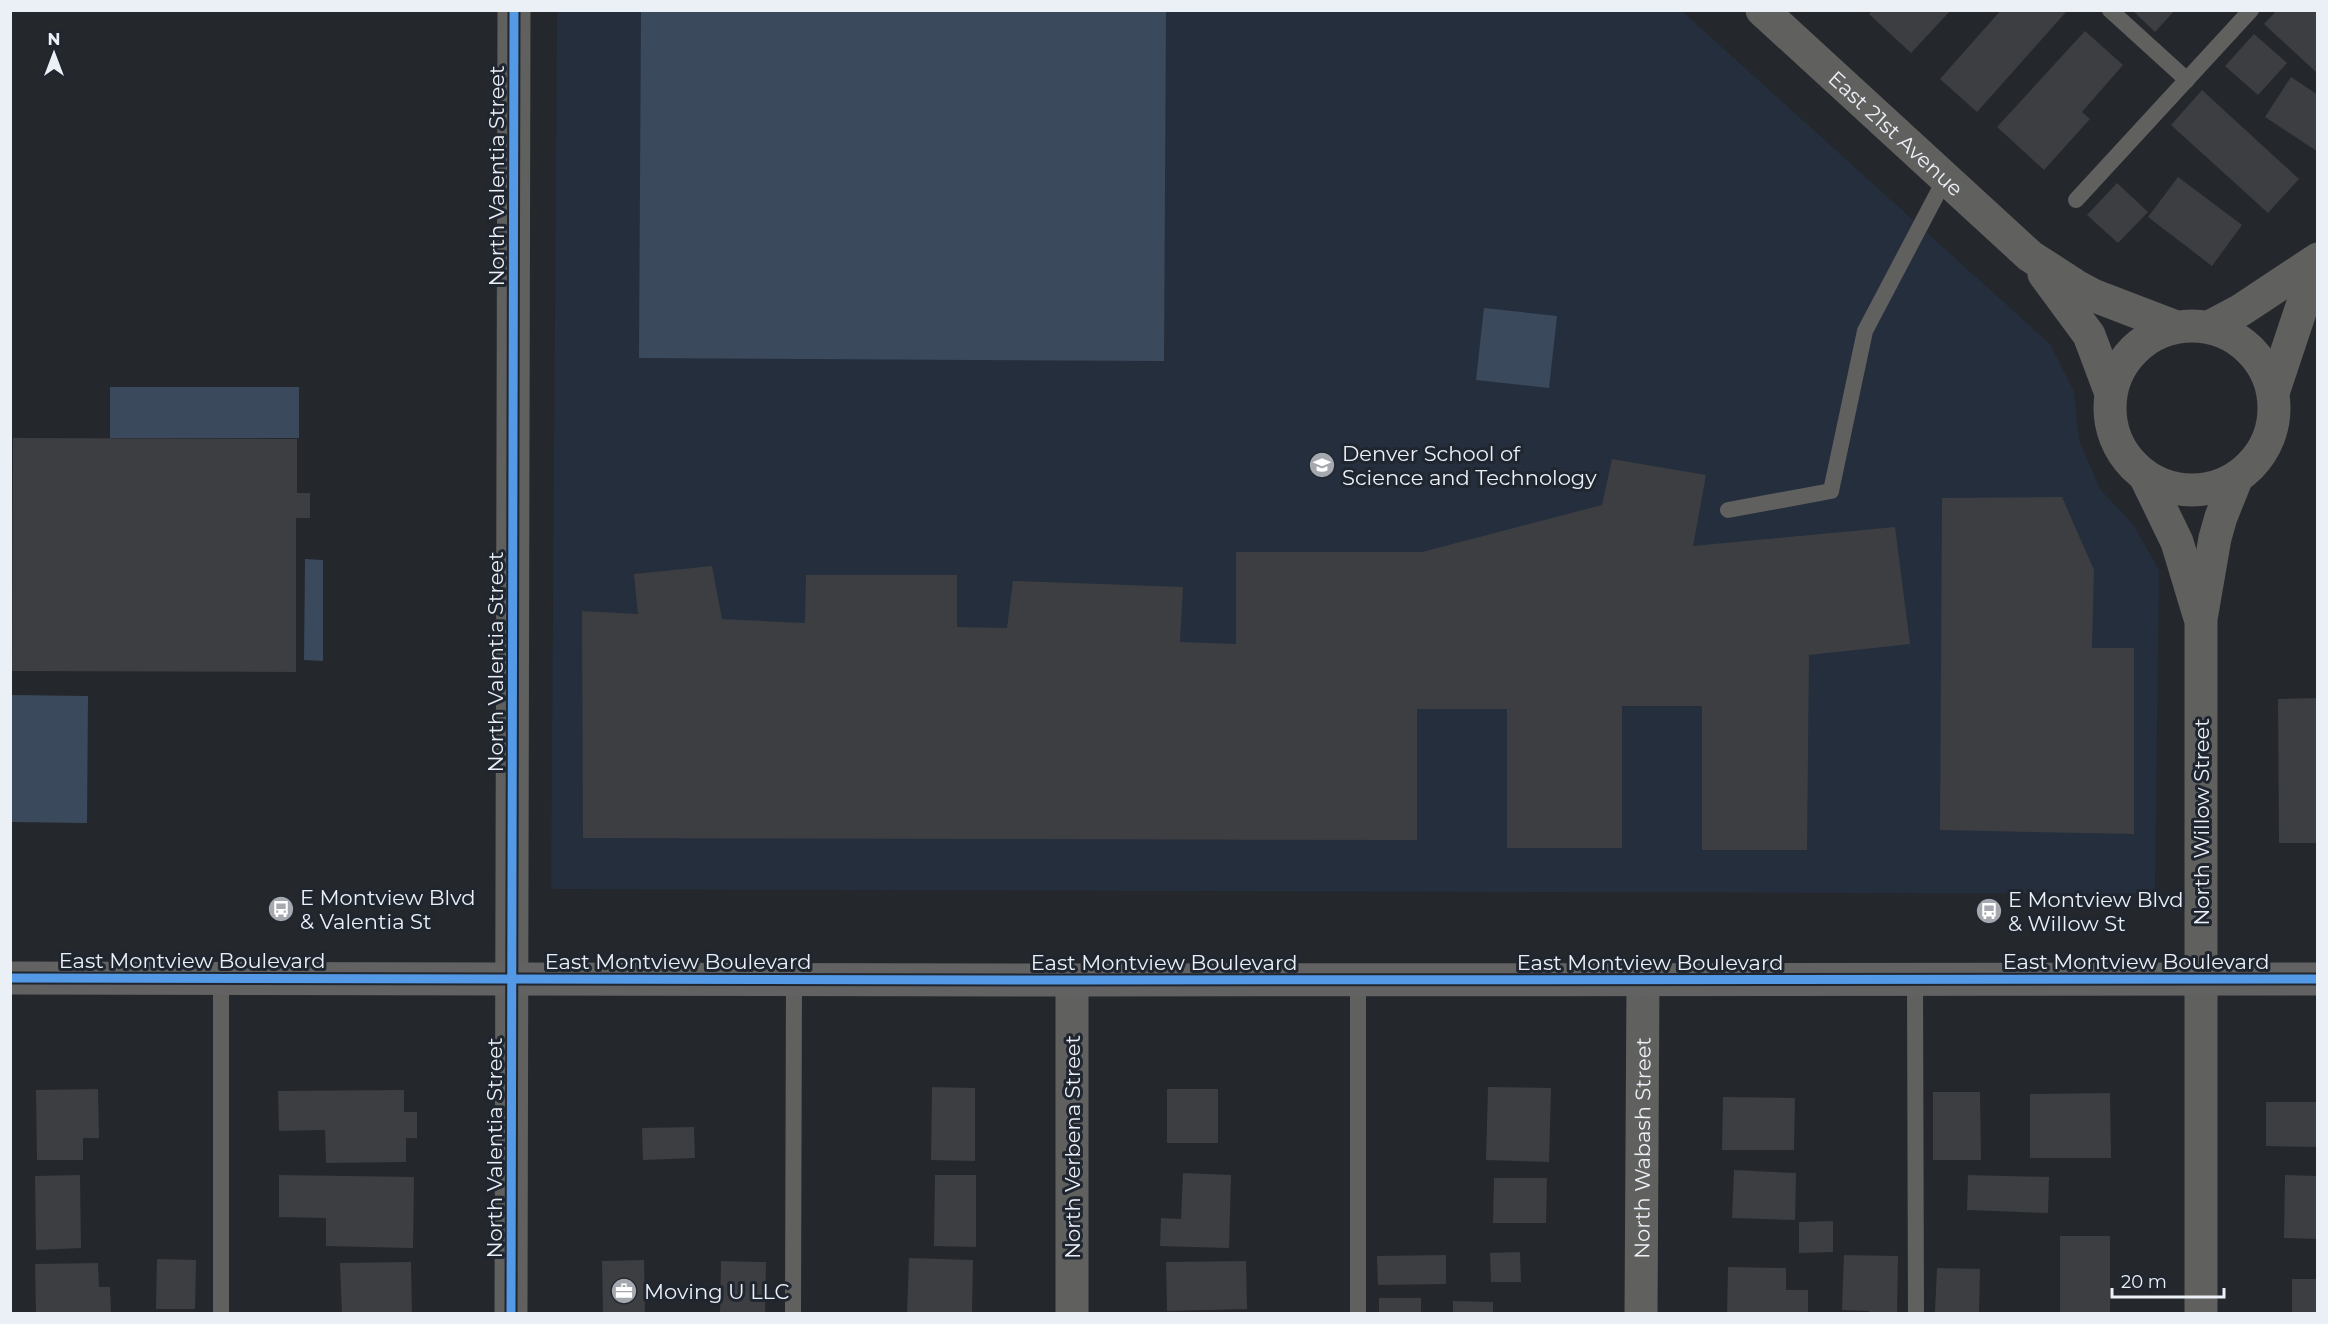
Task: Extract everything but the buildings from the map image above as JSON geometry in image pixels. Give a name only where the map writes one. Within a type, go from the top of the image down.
[{"type":"main road","name":"East Montview Boulevard","points":[[10,978],[2318,979]]},
{"type":"street","name":"North Valentia Street","points":[[511,1314],[514,10]]},
{"type":"street","name":"East 21st Avenue","points":[[1762,10],[2030,256],[2095,296],[2176,327]]},
{"type":"street","name":"East 21st Avenue","points":[[2030,256],[2089,335],[2110,391]]},
{"type":"street","points":[[2209,327],[2241,310],[2318,259]]},
{"type":"street","points":[[2273,393],[2261,363],[2239,340],[2209,327],[2176,327],[2147,339],[2123,361],[2110,391],[2110,423],[2122,453],[2145,476],[2175,489],[2207,489],[2237,477],[2260,455],[2273,425],[2273,393],[2302,306],[2318,279]]},
{"type":"street","name":"North Willow Street","points":[[2145,476],[2177,542],[2200,620]]},
{"type":"street","name":"North Willow Street","points":[[2201,1314],[2200,620],[2215,538],[2237,477]]},
{"type":"street","name":"North Verbena Street","points":[[1072,980],[1072,1314]]},
{"type":"street","name":"North Wabash Street","points":[[1641,1314],[1643,980]]},
{"type":"lane","points":[[2109,10],[2187,80]]},
{"type":"lane","points":[[2076,200],[2251,10]]},
{"type":"lane","points":[[1728,510],[1831,491],[1865,331],[1945,179]]},
{"type":"lane","points":[[221,978],[221,1314]]},
{"type":"lane","points":[[793,1314],[794,979]]},
{"type":"lane","points":[[1916,979],[1916,1314]]},
{"type":"lane","points":[[1358,980],[1358,1314]]},
{"type":"shaded area","name":"Denver School of Science and Technology","points":[[557,11],[1682,11],[2050,344],[2074,391],[2079,440],[2100,489],[2133,524],[2159,570],[2155,894],[551,889]]},
{"type":"shaded area","points":[[641,11],[1166,11],[1164,361],[639,358]]},
{"type":"shaded area","points":[[1484,308],[1557,316],[1549,388],[1476,380]]},
{"type":"shaded area","points":[[110,387],[299,387],[299,438],[110,438]]},
{"type":"shaded area","points":[[305,559],[323,560],[323,661],[304,660]]},
{"type":"shaded area","points":[[11,695],[88,696],[87,823],[11,822]]},
{"type":"cycle path","points":[[511,1314],[514,10]]},
{"type":"cycle path","points":[[10,978],[2318,979]]},
{"type":"place","name":"Denver School of Science and Technology","points":[[1322,465]]},
{"type":"place","name":"E Montview Blvd & Valentia St","points":[[281,909]]},
{"type":"place","name":"E Montview Blvd & Willow St","points":[[1989,911]]},
{"type":"place","name":"Moving U LLC","points":[[624,1291]]}]
